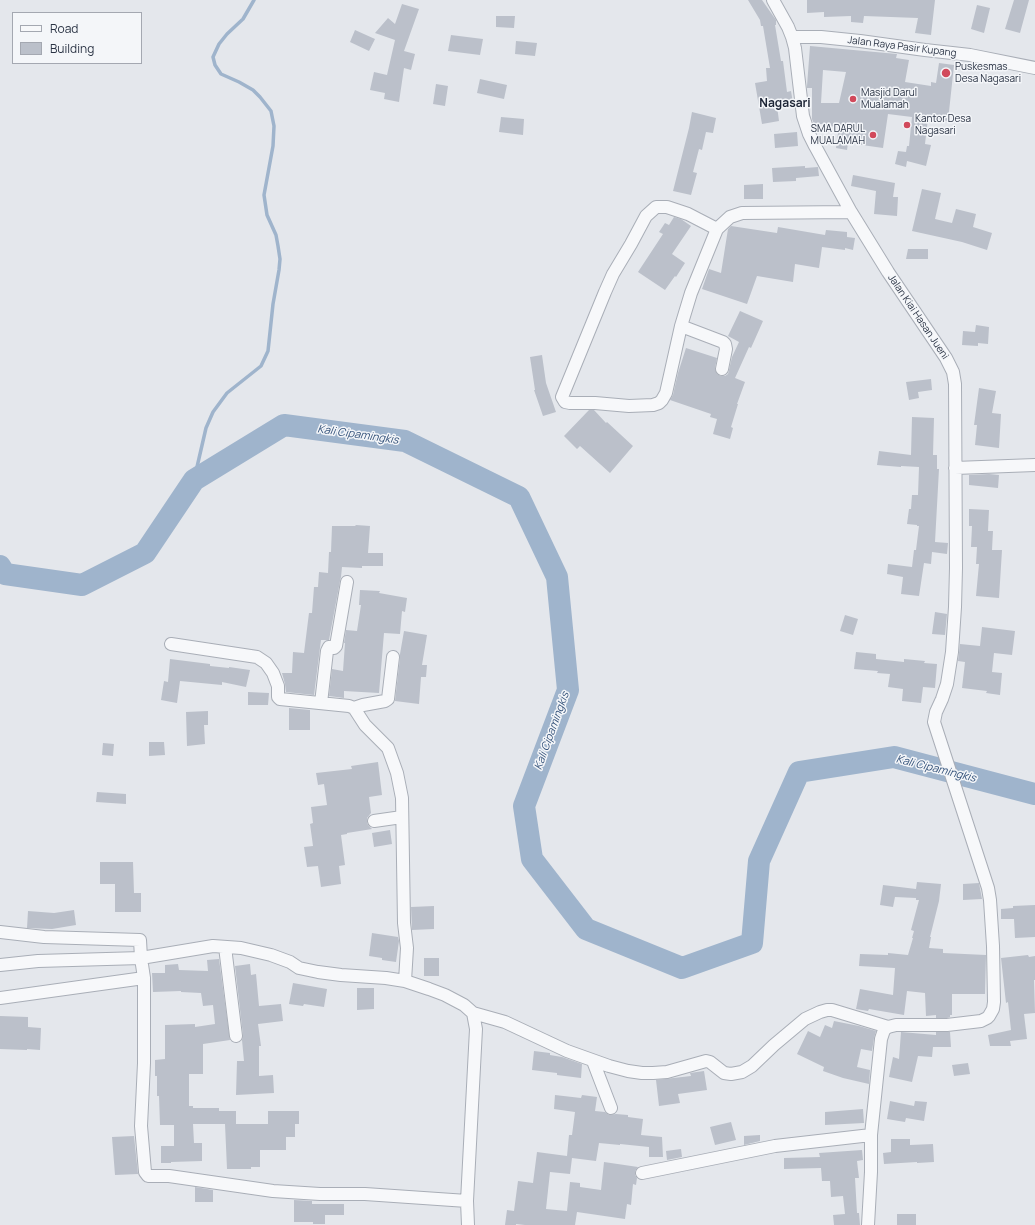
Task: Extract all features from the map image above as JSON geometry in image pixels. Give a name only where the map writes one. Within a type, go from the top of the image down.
[{"type":"street","name":"Jalan Kiai Hasan Jueni","points":[[773,0],[792,37],[795,48],[806,126],[815,146],[851,212],[912,309],[942,351],[953,372],[955,384],[956,568],[952,652],[947,684],[934,716],[936,728],[985,878],[990,900],[994,1002],[991,1014],[987,1018],[980,1021],[947,1025],[906,1024],[888,1027]]},
{"type":"street","name":"Jalan Raya Pasir Kupang","points":[[792,37],[821,37],[860,41],[970,56],[1035,68]]},
{"type":"street","points":[[717,229],[688,214],[667,207],[656,207],[646,216],[613,274],[562,397],[563,401],[570,403],[596,403],[629,406],[653,405],[662,400],[666,393],[681,326],[694,287],[717,229],[730,218],[742,213],[851,212]]},
{"type":"street","points":[[681,326],[722,340],[726,349],[722,369]]},
{"type":"street","points":[[955,468],[1035,465]]},
{"type":"street","points":[[321,703],[327,649],[334,648],[336,646],[346,582]]},
{"type":"street","points":[[171,644],[257,657],[266,663],[273,673],[278,686],[278,697],[280,699],[343,705],[354,708],[363,705],[385,702],[388,699],[393,658]]},
{"type":"street","points":[[354,708],[365,725],[388,748],[400,784],[402,798],[404,923],[408,948],[405,980]]},
{"type":"street","points":[[374,821],[402,817]]},
{"type":"street","points":[[0,932],[44,937],[140,940],[140,958],[144,978],[144,1063],[141,1126],[145,1172],[148,1176],[169,1176],[273,1191],[320,1194],[365,1194],[467,1201]]},
{"type":"street","points":[[0,965],[38,961],[140,958],[213,946],[241,948],[270,955],[290,962],[299,968],[318,972],[405,980],[459,1002],[474,1013],[504,1022],[567,1051],[593,1061],[628,1071],[653,1073],[678,1069],[706,1061],[710,1062],[724,1073],[731,1074],[742,1072],[752,1066],[805,1019],[820,1012],[832,1010],[888,1027]]},
{"type":"street","points":[[225,947],[236,1036]]},
{"type":"street","points":[[0,998],[144,978]]},
{"type":"street","points":[[468,1225],[467,1201],[476,1029],[474,1013]]},
{"type":"street","points":[[868,1225],[872,1135],[881,1039],[884,1030],[888,1027]]},
{"type":"street","points":[[593,1061],[611,1108]]},
{"type":"street","points":[[642,1173],[775,1146],[872,1135]]},
{"type":"building","points":[[748,0],[762,0],[776,20],[775,25],[781,61],[783,61],[787,92],[791,91],[793,103],[777,106],[779,121],[762,124],[755,83],[767,81],[766,68],[770,68],[763,26],[761,26],[760,20]]},
{"type":"building","points":[[807,0],[935,0],[931,35],[915,33],[918,18],[864,16],[863,23],[851,22],[851,16],[824,17],[824,12],[807,13]]},
{"type":"building","points":[[1014,0],[1029,0],[1020,33],[1005,29]]},
{"type":"building","points":[[402,4],[419,9],[404,51],[415,54],[411,70],[404,68],[399,102],[384,99],[385,93],[370,90],[374,72],[387,75],[395,40],[375,33],[388,18],[395,24]]},
{"type":"building","points":[[977,5],[990,8],[984,33],[971,29]]},
{"type":"building","points":[[496,16],[515,16],[514,28],[496,27]]},
{"type":"building","points":[[355,30],[375,39],[369,51],[350,42]]},
{"type":"building","points":[[451,35],[483,39],[480,55],[448,51]]},
{"type":"building","points":[[516,41],[537,43],[535,56],[515,54]]},
{"type":"building","points":[[810,46],[897,54],[896,58],[909,60],[905,82],[931,86],[931,82],[936,83],[939,63],[954,65],[948,121],[928,118],[925,144],[931,145],[926,166],[907,161],[906,167],[895,164],[898,151],[906,152],[907,146],[909,146],[912,117],[888,114],[883,148],[848,143],[847,150],[836,148],[839,126],[824,127],[824,124],[814,124],[812,119],[812,88],[807,88]],"holes":[[[823,70],[846,72],[839,103],[821,103]]]},
{"type":"building","points":[[480,79],[507,85],[504,99],[477,93]]},
{"type":"building","points":[[436,84],[448,86],[445,106],[433,104]]},
{"type":"building","points":[[692,112],[716,118],[713,133],[706,132],[702,150],[699,149],[693,172],[697,173],[691,195],[673,191]]},
{"type":"building","points":[[501,117],[524,119],[523,135],[499,132]]},
{"type":"building","points":[[797,132],[798,146],[775,148],[774,134]]},
{"type":"building","points":[[805,166],[805,168],[818,167],[819,176],[796,178],[796,181],[773,182],[772,168]]},
{"type":"building","points":[[853,175],[895,183],[893,197],[898,197],[897,216],[874,214],[876,191],[851,186]]},
{"type":"building","points":[[763,184],[763,199],[744,199],[744,185]]},
{"type":"building","points":[[922,189],[941,193],[935,219],[952,223],[956,209],[976,214],[973,227],[992,233],[987,250],[962,242],[912,231]]},
{"type":"building","points":[[674,217],[681,219],[691,226],[672,254],[685,263],[665,290],[638,272],[663,234],[659,232],[665,223],[669,225]]},
{"type":"building","points":[[731,226],[777,233],[778,227],[825,235],[826,230],[847,232],[847,237],[855,238],[853,250],[845,248],[845,250],[822,247],[819,268],[795,264],[793,282],[757,276],[747,304],[702,289],[709,269],[721,273],[728,229]]},
{"type":"building","points":[[908,249],[928,249],[928,259],[906,259]]},
{"type":"building","points":[[740,311],[763,321],[735,378],[745,382],[737,404],[731,427],[733,428],[730,439],[713,434],[717,419],[710,417],[711,414],[670,400],[673,395],[686,348],[717,358],[715,368],[717,374],[725,376],[728,374],[732,357],[739,342],[728,336]]},
{"type":"building","points":[[976,325],[989,327],[988,344],[978,343],[978,346],[962,345],[963,331],[975,332]]},
{"type":"building","points":[[542,355],[546,383],[556,412],[543,416],[534,390],[530,357]]},
{"type":"building","points":[[931,379],[932,390],[918,392],[919,398],[909,400],[906,382]]},
{"type":"building","points":[[979,388],[996,391],[992,413],[1001,414],[999,448],[975,445],[977,425],[974,425]]},
{"type":"building","points":[[589,410],[594,410],[606,423],[607,422],[633,446],[610,473],[580,446],[577,449],[564,436]]},
{"type":"building","points":[[912,417],[934,418],[933,455],[937,455],[937,469],[939,469],[935,542],[948,543],[947,554],[932,552],[931,564],[924,563],[919,596],[901,594],[903,577],[887,574],[888,564],[912,567],[919,526],[907,524],[909,509],[911,509],[912,495],[918,495],[919,467],[877,465],[879,451],[911,455]]},
{"type":"building","points":[[969,475],[999,475],[998,488],[969,485]]},
{"type":"building","points":[[969,509],[989,510],[988,531],[993,531],[992,550],[1002,550],[999,598],[976,596],[979,564],[976,564],[977,547],[971,547],[972,526],[969,526]]},
{"type":"building","points":[[332,526],[370,526],[368,553],[383,553],[383,566],[362,566],[362,568],[342,567],[329,640],[321,640],[314,695],[286,692],[282,673],[292,673],[293,652],[304,653],[309,613],[312,613],[314,587],[318,587],[319,572],[328,573],[329,552],[331,552]]},
{"type":"building","points":[[360,590],[380,591],[379,593],[407,598],[405,612],[402,611],[400,634],[384,633],[379,693],[344,691],[344,698],[329,696],[332,669],[343,671],[346,630],[357,631],[361,605],[359,605]]},
{"type":"building","points":[[935,612],[947,614],[945,635],[932,634]]},
{"type":"building","points":[[845,615],[858,619],[853,635],[840,631]]},
{"type":"building","points":[[982,627],[1015,631],[1012,655],[994,653],[992,672],[1002,673],[1000,695],[986,693],[987,691],[962,688],[965,662],[958,661],[960,644],[980,646]]},
{"type":"building","points":[[404,631],[427,635],[422,665],[427,665],[426,677],[421,677],[419,704],[395,701]]},
{"type":"building","points":[[856,652],[876,654],[876,659],[904,662],[904,659],[937,664],[935,688],[923,687],[921,703],[902,701],[903,689],[888,687],[890,674],[877,673],[878,671],[854,669]]},
{"type":"building","points":[[170,659],[210,664],[210,666],[250,670],[246,687],[222,682],[222,685],[180,681],[177,703],[161,700],[164,681],[168,682]]},
{"type":"building","points":[[248,692],[269,693],[268,705],[248,705]]},
{"type":"building","points":[[289,708],[310,710],[310,730],[289,730]]},
{"type":"building","points":[[208,711],[208,725],[204,725],[205,744],[187,746],[186,712]]},
{"type":"building","points":[[149,742],[164,742],[165,755],[149,756]]},
{"type":"building","points":[[103,743],[114,744],[113,756],[102,755]]},
{"type":"building","points":[[378,762],[382,795],[369,797],[371,813],[367,818],[367,822],[372,829],[341,835],[345,865],[339,866],[341,884],[321,887],[318,866],[307,867],[304,847],[313,846],[310,824],[313,823],[311,807],[327,805],[324,784],[318,785],[316,773],[352,769],[351,766]]},
{"type":"building","points":[[97,792],[126,794],[126,804],[96,802]]},
{"type":"building","points":[[390,830],[392,844],[374,847],[372,833]]},
{"type":"building","points":[[100,862],[133,862],[134,893],[141,893],[141,912],[115,912],[115,884],[100,884]]},
{"type":"building","points":[[917,882],[941,884],[929,948],[943,949],[943,953],[986,955],[985,994],[952,994],[952,1015],[947,1018],[936,1018],[936,1015],[926,1016],[925,993],[907,991],[904,1015],[869,1009],[868,1011],[856,1009],[860,989],[893,995],[895,968],[859,966],[860,954],[888,955],[888,953],[908,955],[913,938],[914,931],[911,930],[919,900],[916,900],[916,898],[895,897],[893,907],[880,905],[883,885],[916,889]]},
{"type":"building","points":[[979,883],[982,899],[963,900],[963,884]]},
{"type":"building","points":[[1035,905],[1035,937],[1015,938],[1014,919],[1001,919],[1001,909],[1013,908],[1013,906]]},
{"type":"building","points":[[434,906],[434,929],[412,930],[411,907]]},
{"type":"building","points":[[74,910],[76,925],[52,929],[27,928],[28,911],[54,913]]},
{"type":"building","points":[[372,933],[398,937],[399,941],[396,962],[369,956]]},
{"type":"building","points":[[1028,955],[1029,957],[1035,956],[1035,1013],[1024,1014],[1027,1039],[1010,1041],[1011,1046],[990,1046],[988,1035],[1011,1030],[1008,1002],[1006,1003],[1001,958]]},
{"type":"building","points":[[424,958],[439,958],[439,976],[424,976]]},
{"type":"building","points":[[219,959],[230,1040],[203,1044],[203,1074],[189,1074],[189,1106],[193,1106],[193,1108],[219,1108],[219,1111],[236,1111],[236,1124],[268,1124],[268,1111],[299,1111],[299,1124],[295,1124],[295,1137],[286,1137],[286,1150],[260,1150],[260,1167],[251,1167],[251,1169],[227,1169],[225,1124],[193,1124],[194,1143],[202,1143],[202,1161],[161,1163],[161,1146],[174,1146],[174,1125],[160,1125],[159,1096],[157,1096],[157,1076],[155,1076],[155,1060],[165,1059],[165,1025],[195,1024],[195,1027],[215,1024],[213,1005],[203,1006],[201,993],[181,991],[153,992],[152,973],[165,973],[165,965],[178,964],[179,970],[208,971],[207,960]]},
{"type":"building","points":[[250,964],[251,975],[256,974],[259,1006],[281,1004],[283,1021],[258,1024],[261,1046],[259,1046],[259,1076],[273,1075],[274,1093],[236,1095],[237,1061],[244,1061],[243,1035],[235,966]]},
{"type":"building","points":[[293,983],[327,989],[324,1007],[304,1004],[303,1006],[289,1004]]},
{"type":"building","points":[[357,988],[374,988],[374,1009],[357,1010]]},
{"type":"building","points":[[0,1016],[28,1017],[28,1027],[41,1028],[40,1050],[0,1049]]},
{"type":"building","points":[[834,1021],[876,1031],[872,1051],[861,1049],[857,1067],[870,1070],[869,1084],[843,1078],[823,1071],[824,1067],[797,1054],[808,1031],[820,1037],[825,1025],[832,1028]]},
{"type":"building","points":[[901,1032],[936,1035],[936,1032],[950,1032],[951,1047],[933,1047],[932,1057],[918,1056],[912,1082],[889,1077],[893,1057],[899,1059]]},
{"type":"building","points":[[534,1051],[550,1053],[550,1055],[562,1057],[582,1064],[581,1078],[532,1070]]},
{"type":"building","points":[[968,1063],[970,1074],[954,1076],[952,1065]]},
{"type":"building","points":[[704,1071],[707,1090],[678,1094],[680,1103],[659,1106],[656,1080],[691,1076],[690,1073]]},
{"type":"building","points":[[555,1095],[581,1098],[582,1095],[597,1097],[595,1111],[605,1112],[609,1115],[628,1115],[628,1117],[643,1119],[641,1135],[662,1137],[663,1157],[649,1157],[649,1147],[599,1143],[596,1161],[572,1158],[570,1174],[550,1172],[546,1209],[567,1211],[570,1182],[580,1183],[580,1187],[601,1190],[604,1162],[638,1167],[635,1171],[637,1178],[636,1185],[633,1184],[631,1205],[627,1204],[625,1219],[577,1212],[575,1225],[505,1225],[507,1210],[514,1211],[518,1181],[533,1183],[537,1152],[567,1156],[569,1135],[572,1135],[575,1112],[554,1109]]},
{"type":"building","points":[[890,1101],[914,1106],[915,1101],[927,1102],[924,1121],[906,1118],[905,1122],[887,1119]]},
{"type":"building","points":[[863,1109],[864,1123],[825,1125],[825,1112]]},
{"type":"building","points":[[731,1122],[736,1140],[715,1145],[710,1127]]},
{"type":"building","points":[[760,1135],[760,1141],[744,1145],[744,1136]]},
{"type":"building","points":[[134,1136],[138,1174],[115,1175],[112,1137]]},
{"type":"building","points":[[891,1139],[910,1139],[910,1145],[933,1144],[934,1162],[884,1164],[883,1153],[891,1152]]},
{"type":"building","points":[[681,1149],[682,1157],[667,1160],[666,1151]]},
{"type":"building","points":[[862,1150],[863,1160],[857,1161],[859,1178],[855,1178],[857,1213],[859,1213],[860,1225],[834,1225],[833,1215],[845,1214],[843,1196],[831,1197],[830,1181],[822,1181],[821,1168],[784,1169],[784,1158],[820,1157],[819,1153]]},
{"type":"building","points":[[195,1187],[213,1190],[213,1202],[195,1202]]},
{"type":"building","points":[[294,1200],[312,1201],[312,1204],[344,1204],[344,1215],[325,1215],[325,1224],[313,1224],[313,1222],[294,1222]]},
{"type":"building","points":[[897,1214],[916,1214],[916,1225],[897,1225]]},
{"type":"waterway","points":[[194,480],[206,428],[213,412],[227,393],[261,366],[268,351],[273,304],[279,270],[280,259],[276,235],[267,215],[264,195],[273,146],[274,126],[271,111],[253,90],[221,74],[215,65],[213,57],[219,44],[243,19],[254,0]]},
{"type":"waterway","name":"Kali Cipamingkis","points":[[0,566],[5,574],[82,585],[145,553],[194,480],[284,425],[405,441],[519,497],[557,577],[568,690],[524,806],[532,859],[586,929],[682,968],[752,943],[759,861],[799,772],[894,757],[1035,794]]},
{"type":"place","name":"Puskesmas Desa Nagasari","points":[[946,73]]},
{"type":"place","name":"Masjid Darul Mualamah","points":[[853,99]]},
{"type":"place","name":"Kantor Desa Nagasari","points":[[907,125]]},
{"type":"place","name":"SMA DARUL MUALAMAH","points":[[873,135]]},
{"type":"district","name":"Nagasari","points":[[785,104]]}]
